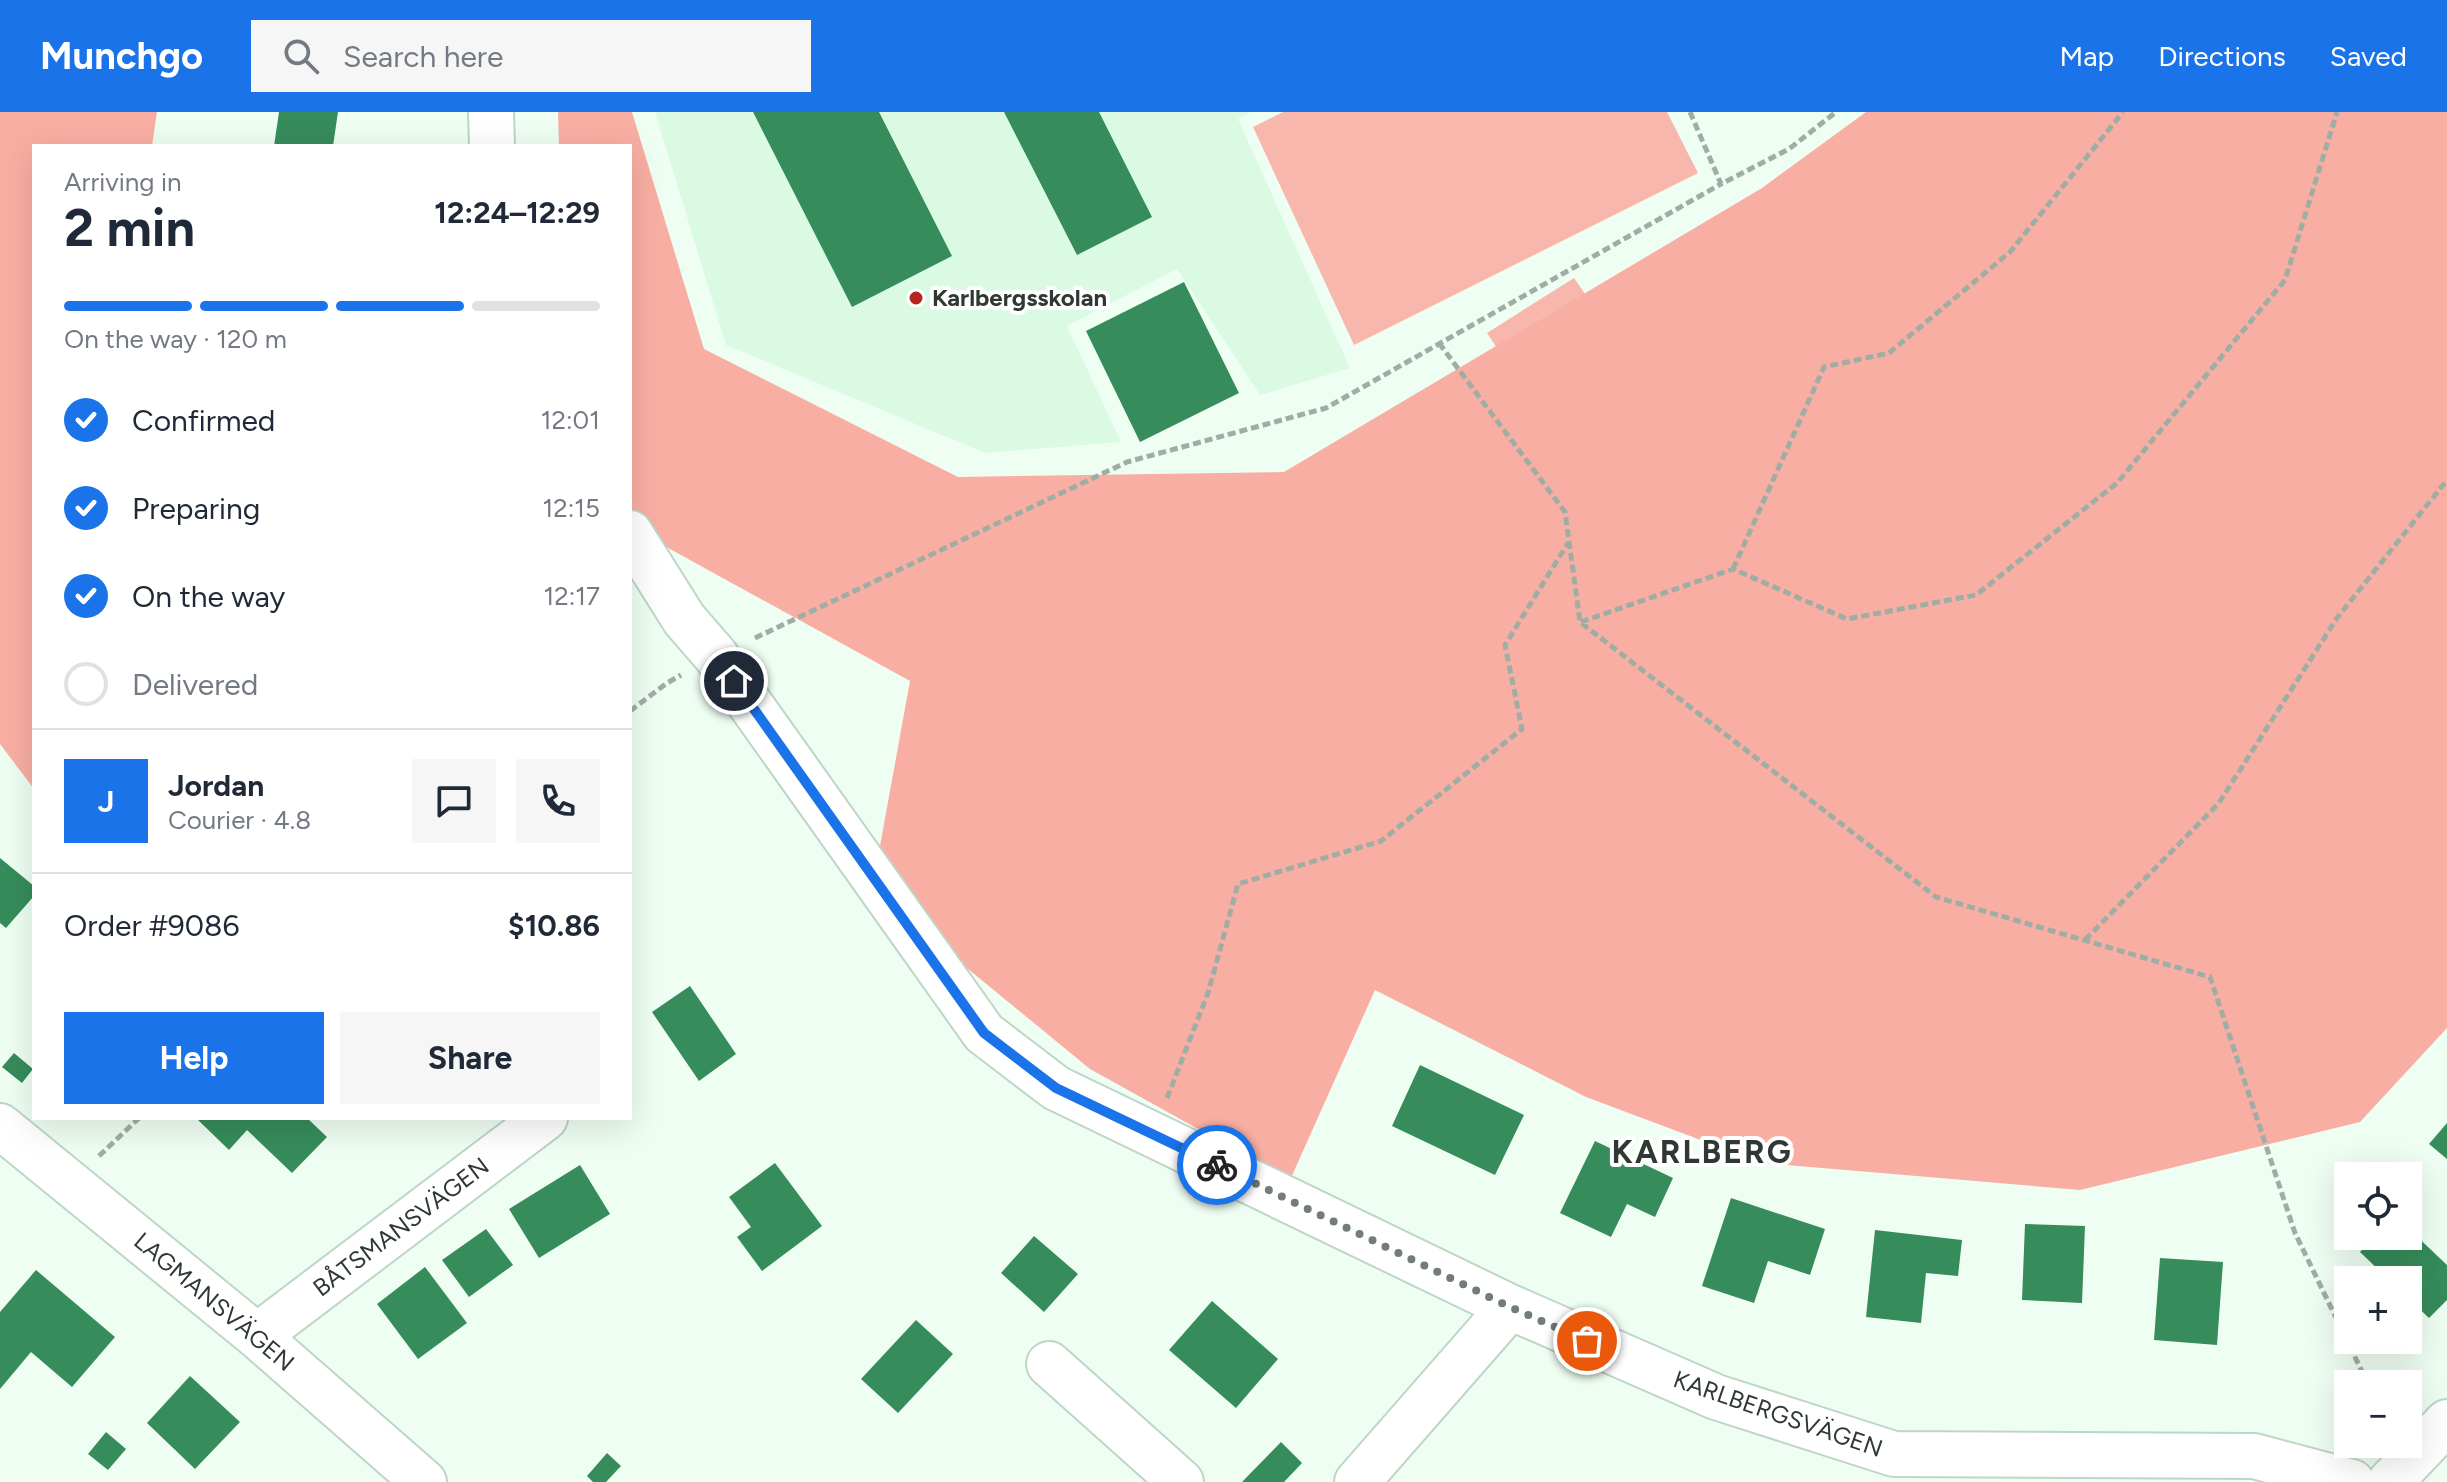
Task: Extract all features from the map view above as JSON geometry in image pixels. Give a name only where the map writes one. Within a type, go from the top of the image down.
[{"type":"street","points":[[491,112],[492,144]]},
{"type":"street","name":"KARLBERGSVÄGEN","points":[[632,536],[684,619],[716,656],[984,1033],[1056,1088],[1510,1307],[1716,1397],[1894,1454],[2254,1456],[2352,1482]]},
{"type":"street","name":"BÅTSMANSVÄGEN","points":[[257,1336],[542,1120]]},
{"type":"street","name":"LAGMANSVÄGEN","points":[[0,1126],[257,1336],[424,1482]]},
{"type":"street","points":[[1357,1482],[1510,1307]]},
{"type":"street","points":[[1049,1364],[1181,1482]]},
{"type":"street","points":[[2390,1482],[2447,1422]]},
{"type":"path","points":[[1690,112],[1721,184]]},
{"type":"path","points":[[632,709],[667,683],[716,656],[1127,462],[1326,408],[1721,184],[1789,149],[1836,112]]},
{"type":"path","points":[[1733,569],[1824,367],[1889,353],[2010,252],[2123,112]]},
{"type":"path","points":[[1580,622],[1733,569],[1847,619],[1976,595],[2117,483],[2285,280],[2337,112]]},
{"type":"path","points":[[1439,343],[1565,512],[1580,622],[1936,897],[2210,977],[2295,1233],[2361,1370]]},
{"type":"path","points":[[2085,940],[2219,803],[2337,618],[2447,480]]},
{"type":"path","points":[[1163,1109],[1208,993],[1238,884],[1381,841],[1522,729],[1505,645],[1569,542]]},
{"type":"path","points":[[67,1181],[94,1161],[137,1120]]},
{"type":"shaded area","points":[[0,112],[157,112],[152,144],[32,144],[32,786],[0,744]]},
{"type":"shaded area","points":[[558,112],[632,112],[704,349],[958,477],[1284,472],[1762,188],[1866,112],[2447,112],[2447,1028],[2360,1122],[2080,1190],[1762,1163],[1586,1097],[1375,990],[1290,1180],[1090,1069],[872,890],[910,681],[632,528],[632,144],[559,144]]},
{"type":"shaded area","name":"Karlbergsskolan","points":[[655,112],[1250,112],[1238,119],[1350,368],[1260,395],[1177,269],[1067,326],[1121,442],[985,453],[726,345]]},
{"type":"shaded area","points":[[1283,112],[1667,112],[1698,173],[1354,345],[1253,127]]},
{"type":"shaded area","points":[[1574,278],[1603,320],[1516,377],[1487,333]]},
{"type":"building","points":[[279,112],[338,112],[333,144],[274,144]]},
{"type":"building","points":[[753,112],[879,112],[952,256],[852,307]]},
{"type":"building","points":[[1004,112],[1099,112],[1152,217],[1077,255]]},
{"type":"building","points":[[1184,282],[1239,393],[1140,442],[1086,331]]},
{"type":"building","points":[[0,858],[32,884],[32,898],[6,928],[0,923]]},
{"type":"building","points":[[690,986],[736,1054],[699,1081],[652,1012]]},
{"type":"building","points":[[14,1053],[32,1070],[22,1083],[2,1067]]},
{"type":"building","points":[[1420,1065],[1524,1115],[1495,1175],[1392,1126]]},
{"type":"building","points":[[198,1120],[309,1120],[327,1137],[292,1173],[247,1130],[229,1150]]},
{"type":"building","points":[[2447,1123],[2447,1159],[2429,1144]]},
{"type":"building","points":[[1595,1141],[1673,1178],[1655,1217],[1627,1204],[1611,1237],[1560,1213]]},
{"type":"building","points":[[775,1163],[822,1226],[762,1271],[737,1237],[751,1227],[729,1197]]},
{"type":"building","points":[[580,1165],[610,1214],[539,1258],[509,1209]]},
{"type":"building","points":[[1731,1198],[1825,1229],[1810,1275],[1768,1261],[1754,1303],[1702,1286]]},
{"type":"building","points":[[2025,1224],[2085,1226],[2082,1303],[2022,1300]]},
{"type":"building","points":[[486,1229],[513,1265],[469,1297],[442,1260]]},
{"type":"building","points":[[1875,1230],[1962,1240],[1958,1276],[1926,1273],[1921,1323],[1866,1317]]},
{"type":"building","points":[[1034,1236],[1078,1274],[1044,1312],[1001,1273]]},
{"type":"building","points":[[2422,1241],[2447,1265],[2447,1300],[2429,1318],[2422,1311],[2422,1266],[2374,1266],[2360,1252],[2422,1250]]},
{"type":"building","points":[[2160,1258],[2223,1262],[2217,1345],[2154,1340]]},
{"type":"building","points":[[425,1267],[467,1323],[418,1359],[377,1304]]},
{"type":"building","points":[[36,1270],[115,1337],[72,1387],[31,1352],[0,1389],[0,1312]]},
{"type":"building","points":[[1212,1301],[1278,1359],[1236,1408],[1169,1350]]},
{"type":"building","points":[[916,1320],[953,1354],[898,1413],[861,1379]]},
{"type":"building","points":[[190,1376],[240,1422],[195,1469],[147,1423]]},
{"type":"building","points":[[106,1432],[126,1449],[108,1470],[88,1454]]},
{"type":"building","points":[[1281,1442],[1302,1463],[1284,1482],[1242,1482]]},
{"type":"building","points":[[607,1453],[621,1466],[606,1482],[593,1482],[587,1476]]},
{"type":"way so far","points":[[1217,1165],[1587,1341]]},
{"type":"place","name":"Karlbergsskolan","points":[[916,298]]},
{"type":"district","name":"KARLBERG","points":[[1702,1152]]},
{"type":"route","points":[[734,681],[984,1033],[1056,1088],[1217,1165]]}]
